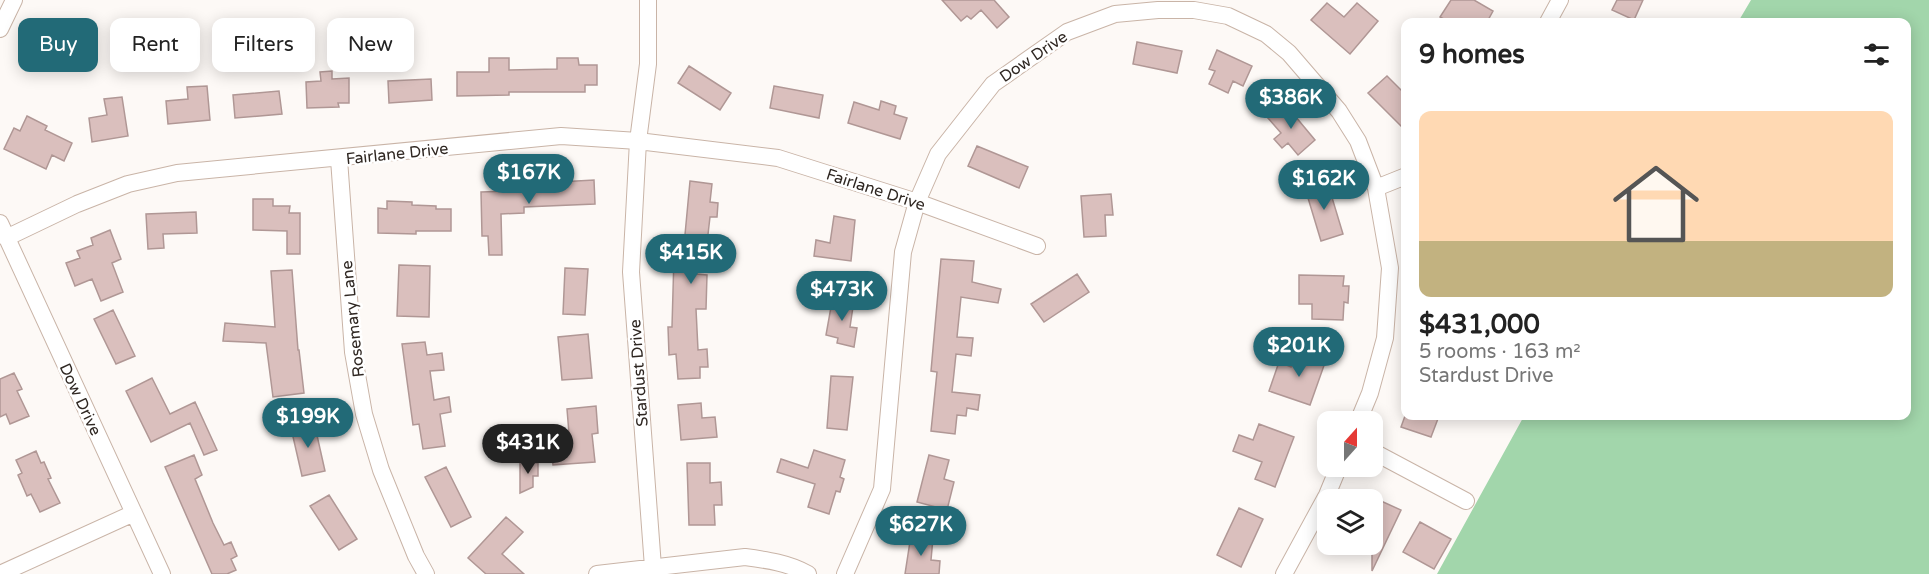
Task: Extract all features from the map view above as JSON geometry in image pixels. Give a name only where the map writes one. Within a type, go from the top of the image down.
[{"type":"street","points":[[0,29],[14,0]]},
{"type":"street","name":"Stardust Drive","points":[[648,0],[648,64],[638,141],[631,272],[653,567]]},
{"type":"street","points":[[1550,18],[1560,0]]},
{"type":"street","name":"Dow Drive","points":[[845,574],[882,489],[903,252],[917,202],[938,154],[993,84],[1066,32],[1115,14],[1195,5],[1228,16],[1266,34],[1289,53],[1339,111],[1358,141],[1376,188],[1390,268],[1385,338],[1370,393],[1363,411]]},
{"type":"street","name":"Fairlane Drive","points":[[3,231],[128,184],[177,173],[561,136],[638,141],[778,158],[917,202],[1037,246]]},
{"type":"street","name":"Rosemary Lane","points":[[339,159],[353,352],[364,414],[381,470],[416,556],[426,574]]},
{"type":"street","points":[[1376,188],[1401,178]]},
{"type":"street","name":"Dow Drive","points":[[3,231],[162,574]]},
{"type":"street","points":[[1383,458],[1466,501]]},
{"type":"street","points":[[1284,574],[1334,477]]},
{"type":"street","points":[[0,574],[134,513]]},
{"type":"street","points":[[597,574],[745,557],[769,560],[808,574]]},
{"type":"green space","points":[[1751,0],[1929,0],[1929,574],[1437,574],[1522,420],[1911,420],[1911,18],[1740,18]]},
{"type":"building","points":[[942,0],[994,0],[1009,17],[997,28],[981,10],[971,19],[967,16],[961,21]]},
{"type":"building","points":[[1451,0],[1474,0],[1493,11],[1489,18],[1440,17]]},
{"type":"building","points":[[1617,0],[1643,0],[1635,18],[1612,10]]},
{"type":"building","points":[[1327,3],[1344,17],[1357,3],[1378,21],[1350,54],[1311,20]]},
{"type":"building","points":[[1137,42],[1182,51],[1177,73],[1133,64]]},
{"type":"building","points":[[1217,50],[1252,66],[1243,86],[1233,81],[1228,93],[1209,84],[1215,71],[1209,69]]},
{"type":"building","points":[[489,58],[509,58],[509,70],[557,69],[557,58],[578,58],[579,65],[597,65],[597,85],[585,85],[585,92],[509,92],[509,95],[457,96],[457,72],[489,72]]},
{"type":"building","points":[[689,66],[731,93],[720,110],[678,83]]},
{"type":"building","points":[[320,72],[332,72],[332,79],[349,78],[349,103],[338,103],[339,107],[307,108],[306,82],[321,81]]},
{"type":"building","points":[[1387,76],[1401,90],[1401,126],[1368,93]]},
{"type":"building","points":[[431,79],[432,100],[389,103],[388,81]]},
{"type":"building","points":[[207,86],[210,120],[168,124],[166,101],[188,99],[187,87]]},
{"type":"building","points":[[774,86],[823,95],[819,118],[770,108]]},
{"type":"building","points":[[279,91],[282,114],[235,118],[233,95]]},
{"type":"building","points":[[122,97],[128,136],[92,142],[89,118],[107,115],[104,99]]},
{"type":"building","points":[[881,101],[896,106],[894,114],[907,118],[900,139],[848,123],[854,102],[879,110]]},
{"type":"building","points":[[1285,104],[1315,140],[1298,155],[1288,143],[1282,148],[1274,139],[1281,133],[1268,118]]},
{"type":"building","points":[[27,116],[47,126],[45,130],[72,143],[64,161],[52,155],[46,169],[4,149],[14,128],[20,131]]},
{"type":"building","points":[[977,146],[1028,167],[1019,188],[968,166]]},
{"type":"building","points":[[594,180],[595,204],[524,207],[524,213],[501,214],[502,255],[489,255],[488,236],[482,236],[481,192],[541,190],[541,183]]},
{"type":"building","points":[[690,181],[712,184],[710,202],[718,203],[717,217],[710,217],[707,243],[697,242],[696,274],[707,275],[706,309],[696,309],[698,350],[707,349],[708,367],[700,367],[700,378],[678,379],[676,354],[669,355],[668,327],[672,327],[674,256],[683,256]]},
{"type":"building","points":[[1327,181],[1343,234],[1321,241],[1305,188]]},
{"type":"building","points":[[1111,194],[1113,215],[1105,215],[1106,236],[1084,237],[1081,196]]},
{"type":"building","points":[[253,199],[273,199],[273,206],[290,206],[289,213],[300,213],[300,254],[287,254],[287,231],[253,230]]},
{"type":"building","points":[[387,201],[412,202],[412,205],[451,209],[451,231],[416,231],[416,234],[378,233],[378,208],[387,209]]},
{"type":"building","points":[[196,212],[197,233],[163,234],[164,248],[148,249],[146,214]]},
{"type":"building","points":[[834,216],[855,220],[851,261],[814,256],[816,240],[830,243]]},
{"type":"building","points":[[110,230],[121,259],[112,263],[123,292],[101,301],[92,279],[75,286],[66,263],[80,258],[77,251],[93,245],[91,238]]},
{"type":"building","points":[[941,259],[974,261],[972,282],[1001,289],[998,303],[961,297],[957,337],[973,338],[971,356],[956,354],[952,392],[980,395],[978,410],[967,408],[966,416],[957,415],[955,434],[931,431],[937,372],[931,371]]},
{"type":"building","points":[[399,265],[430,266],[429,317],[397,316]]},
{"type":"building","points":[[565,268],[588,269],[585,315],[563,314]]},
{"type":"building","points":[[292,270],[304,393],[273,397],[266,343],[223,341],[225,323],[275,327],[271,271]]},
{"type":"building","points":[[1077,274],[1089,292],[1044,322],[1031,304]]},
{"type":"building","points":[[1299,275],[1344,276],[1343,286],[1349,286],[1348,303],[1344,302],[1343,320],[1312,319],[1312,304],[1299,304]]},
{"type":"building","points":[[833,296],[854,300],[850,327],[857,328],[854,347],[837,343],[838,338],[826,335]]},
{"type":"building","points":[[113,310],[135,356],[116,364],[94,319]]},
{"type":"building","points":[[588,334],[592,378],[562,380],[558,337]]},
{"type":"building","points":[[425,342],[427,355],[442,353],[444,370],[430,371],[434,400],[449,397],[451,412],[440,414],[445,446],[423,449],[419,424],[413,425],[402,344]]},
{"type":"building","points":[[1304,349],[1327,357],[1310,405],[1269,391],[1279,362],[1291,367],[1293,360],[1300,362]]},
{"type":"building","points":[[14,373],[22,389],[17,391],[29,416],[10,424],[6,414],[0,417],[0,379]]},
{"type":"building","points":[[831,376],[853,377],[847,430],[827,428]]},
{"type":"building","points":[[152,378],[170,414],[195,402],[217,450],[204,455],[190,423],[151,442],[126,391]]},
{"type":"building","points":[[701,403],[702,418],[715,417],[717,437],[681,440],[678,405]]},
{"type":"building","points":[[596,406],[598,433],[592,434],[595,462],[553,465],[551,448],[570,446],[567,409]]},
{"type":"building","points":[[1404,420],[1437,420],[1431,437],[1401,427]]},
{"type":"building","points":[[314,422],[325,471],[302,476],[291,428]]},
{"type":"building","points":[[1259,424],[1294,437],[1275,487],[1255,479],[1262,462],[1233,451],[1239,435],[1253,440]]},
{"type":"building","points":[[814,450],[845,460],[840,477],[844,479],[840,492],[836,491],[829,514],[808,507],[815,484],[777,472],[781,459],[808,468]]},
{"type":"building","points":[[36,451],[41,463],[44,462],[51,478],[48,479],[60,503],[40,512],[31,494],[27,496],[18,475],[22,473],[16,460]]},
{"type":"building","points":[[194,455],[202,475],[195,479],[213,523],[224,545],[231,542],[237,556],[231,559],[236,570],[227,574],[212,574],[165,467]]},
{"type":"building","points":[[929,455],[949,460],[944,479],[954,482],[947,510],[917,502]]},
{"type":"building","points":[[520,462],[538,463],[538,476],[533,476],[533,487],[520,493]]},
{"type":"building","points":[[687,463],[710,463],[710,483],[721,482],[722,505],[714,505],[715,525],[689,525]]},
{"type":"building","points":[[446,467],[471,517],[451,527],[425,477]]},
{"type":"building","points":[[329,495],[357,539],[339,550],[310,506]]},
{"type":"building","points":[[1383,502],[1401,510],[1383,548]]},
{"type":"building","points":[[1239,508],[1263,519],[1241,567],[1217,555]]},
{"type":"building","points":[[506,517],[523,532],[502,554],[524,574],[486,574],[468,558]]},
{"type":"building","points":[[1420,522],[1451,539],[1434,569],[1403,552]]},
{"type":"building","points":[[911,535],[933,538],[931,560],[940,561],[939,574],[905,574]]},
{"type":"building","points":[[1372,555],[1380,555],[1372,571]]}]
